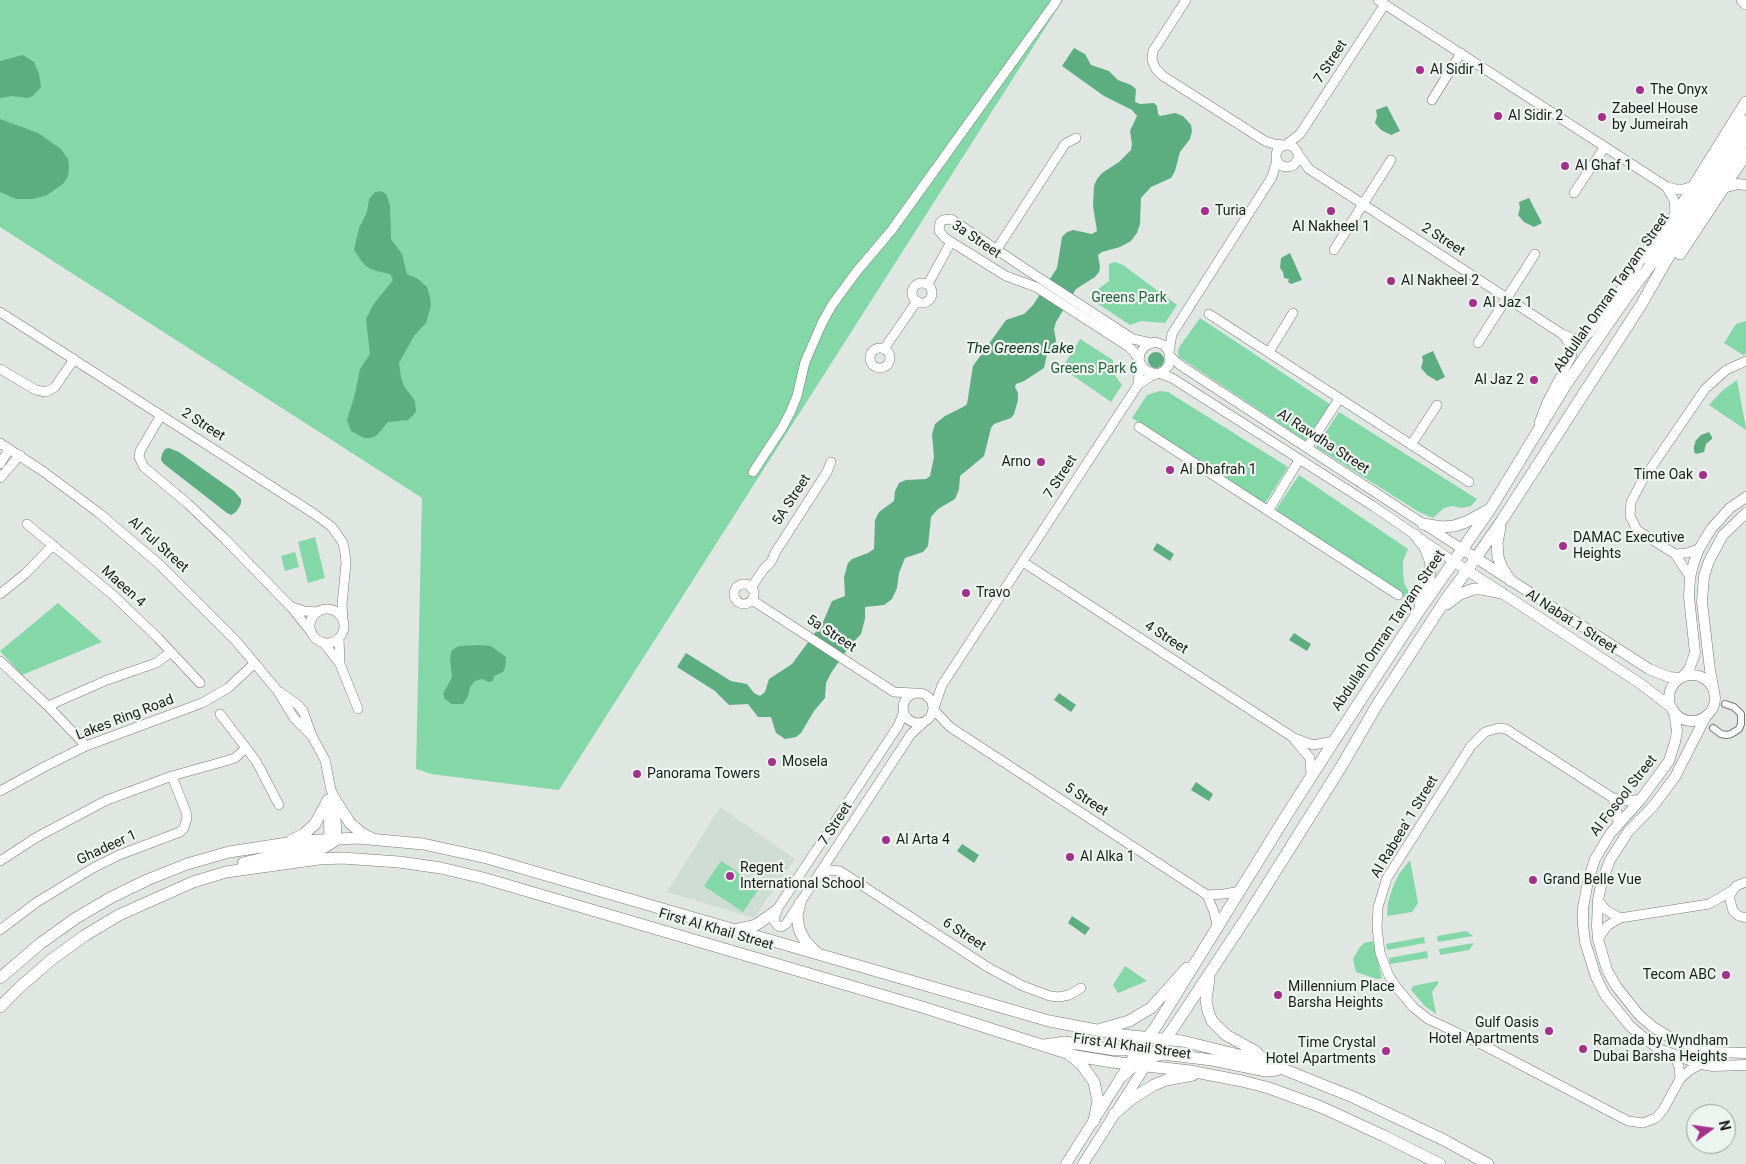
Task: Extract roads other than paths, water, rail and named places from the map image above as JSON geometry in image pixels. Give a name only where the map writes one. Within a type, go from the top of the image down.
[{"type":"main road","points":[[1668,242],[1675,214],[1746,102]]},
{"type":"main road","name":"Abdullah Omran Taryam Street","points":[[1141,1062],[1174,1027],[1211,971],[1341,767],[1377,705],[1439,609],[1502,520],[1641,304],[1668,242],[1746,121]]},
{"type":"main road","name":"Abdullah Omran Taryam Street","points":[[1141,1062],[1140,1048],[1218,929],[1334,741],[1491,508],[1568,383],[1628,295],[1746,137]]},
{"type":"main road","points":[[1641,304],[1672,265],[1746,154]]},
{"type":"main road","points":[[1423,524],[1442,527],[1454,526],[1466,522],[1491,508]]},
{"type":"main road","points":[[1502,520],[1497,550],[1500,566],[1510,580]]},
{"type":"main road","points":[[1415,535],[1425,547],[1431,563],[1429,578],[1421,597],[1420,611]]},
{"type":"main road","points":[[1439,609],[1466,591],[1482,589],[1502,593]]},
{"type":"main road","points":[[284,843],[297,838],[309,829],[319,819],[331,797],[350,823],[371,839]]},
{"type":"main road","name":"First Al Khail Street","points":[[0,978],[41,943],[76,918],[112,897],[146,880],[208,858],[284,843],[334,844],[371,839],[423,844],[466,852],[1049,1021],[1092,1030],[1163,1039],[1223,1050],[1267,1063],[1371,1105],[1444,1140],[1488,1164]]},
{"type":"main road","points":[[232,871],[238,866],[251,861],[272,856],[318,850],[334,844],[349,859]]},
{"type":"main road","name":"First Al Khail Street","points":[[0,1006],[51,960],[84,936],[119,915],[174,889],[206,878],[232,871],[319,859],[420,864],[483,878],[904,1001],[1066,1053],[1087,1058],[1141,1062],[1242,1081],[1295,1097],[1384,1136],[1440,1164]]},
{"type":"main road","points":[[800,903],[797,916],[799,929],[809,946],[819,954]]},
{"type":"main road","points":[[733,929],[756,925],[776,912]]},
{"type":"main road","points":[[1092,1030],[1117,1026],[1140,1016],[1160,1000],[1182,973],[1198,960]]},
{"type":"main road","points":[[1211,971],[1206,1000],[1212,1020],[1226,1035],[1256,1051],[1267,1063]]},
{"type":"main road","points":[[1112,1049],[1128,1046],[1129,1040],[1123,1035]]},
{"type":"main road","points":[[1044,1045],[1072,1042],[1129,1050],[1163,1039]]},
{"type":"main road","points":[[1066,1053],[1082,1065],[1094,1082],[1098,1101],[1094,1121]]},
{"type":"main road","points":[[1122,1077],[1141,1062],[1173,1054],[1220,1061],[1266,1071],[1284,1069]]},
{"type":"main road","points":[[1114,1114],[1132,1098],[1154,1086],[1179,1077],[1206,1074]]},
{"type":"street","points":[[753,472],[790,413],[797,396],[805,362],[832,305],[857,271],[891,231],[1057,0]]},
{"type":"street","points":[[1186,0],[1155,46],[1152,55],[1154,65],[1163,76],[1265,141],[1292,146],[1298,153],[1297,162],[1272,177]]},
{"type":"street","points":[[1381,2],[1667,187],[1680,190],[1693,186]]},
{"type":"street","name":"7 Street","points":[[1285,145],[1300,134],[1381,2]]},
{"type":"street","points":[[1432,100],[1461,53]]},
{"type":"street","name":"7 Street","points":[[1298,153],[1300,134]]},
{"type":"street","points":[[995,248],[1015,223],[1017,216],[1065,144],[1076,138]]},
{"type":"street","points":[[1265,141],[1281,166],[1289,167]]},
{"type":"street","points":[[1172,334],[1142,349],[1140,362],[1148,372],[1158,374],[1167,368],[1170,360],[1172,334],[1272,177],[1278,149],[1285,145]]},
{"type":"street","points":[[1574,193],[1604,148]]},
{"type":"street","name":"2 Street","points":[[1298,153],[1309,169],[1562,334]]},
{"type":"street","points":[[1334,250],[1391,160]]},
{"type":"street","name":"2 Street","points":[[1289,167],[1309,169]]},
{"type":"street","points":[[1723,188],[1738,184],[1746,185]]},
{"type":"street","points":[[1667,187],[1674,200],[1675,214]]},
{"type":"street","name":"3a Street","points":[[1038,283],[1006,276],[941,235],[939,231],[940,223],[947,218],[955,221],[1016,262],[1038,283],[1073,305],[1133,339],[1153,343]]},
{"type":"street","points":[[1562,334],[1569,338],[1580,339],[1589,333],[1634,273],[1651,244],[1668,242]]},
{"type":"street","points":[[928,284],[941,259],[953,243]]},
{"type":"street","points":[[1478,343],[1535,254]]},
{"type":"street","points":[[1006,276],[1010,276],[1015,272],[1016,262]]},
{"type":"street","points":[[919,283],[928,284],[932,292],[930,298],[922,303],[916,301],[912,293],[914,287],[919,283]]},
{"type":"street","points":[[884,349],[916,301]]},
{"type":"street","name":"3a Street","points":[[1073,305],[1129,347],[1140,362]]},
{"type":"street","name":"2 Street","points":[[0,312],[332,527],[338,534],[345,553],[346,563],[343,591],[343,632],[339,638],[340,664]]},
{"type":"street","points":[[1269,352],[1293,313]]},
{"type":"street","points":[[1209,314],[1469,482]]},
{"type":"street","points":[[1537,436],[1540,418],[1546,402],[1572,356],[1570,343],[1562,334]]},
{"type":"street","points":[[1153,343],[1164,345],[1170,354]]},
{"type":"street","name":"Al Rawdha Street","points":[[1170,354],[1180,365],[1462,549]]},
{"type":"street","points":[[0,368],[36,390],[46,392],[55,387],[74,359]]},
{"type":"street","points":[[1690,577],[1674,554],[1637,530],[1630,516],[1631,502],[1642,481],[1705,389],[1726,370],[1746,361]]},
{"type":"street","name":"7 Street","points":[[1138,385],[1140,362]]},
{"type":"street","name":"7 Street","points":[[934,709],[942,685],[1138,385],[1158,374]]},
{"type":"street","name":"Al Rawdha Street","points":[[1158,374],[1172,378],[1359,498],[1453,562]]},
{"type":"street","points":[[1307,448],[1339,399]]},
{"type":"street","points":[[1411,445],[1437,405]]},
{"type":"street","name":"2 Street","points":[[161,415],[140,451],[139,457],[144,467],[206,520],[292,607],[315,637],[322,642],[340,664],[358,709]]},
{"type":"street","points":[[1139,427],[1398,595]]},
{"type":"street","name":"Al Ful Street","points":[[0,443],[20,455],[99,513],[159,564],[215,619],[277,690],[298,705],[303,711],[312,736],[325,760],[331,797],[334,844]]},
{"type":"street","points":[[0,464],[9,449]]},
{"type":"street","points":[[0,478],[20,455]]},
{"type":"street","points":[[1268,511],[1299,460]]},
{"type":"street","name":"5A Street","points":[[751,588],[771,562],[774,553],[827,472],[831,462]]},
{"type":"street","points":[[1746,497],[1720,518],[1711,528],[1699,549],[1690,577],[1689,608],[1695,654],[1689,670],[1671,688],[1670,702],[1678,716],[1689,720],[1701,719],[1706,716],[1714,705],[1714,692],[1702,602],[1704,576],[1708,561],[1719,541],[1733,523],[1746,513]]},
{"type":"street","name":"Maeen 4","points":[[27,524],[113,595],[200,683]]},
{"type":"street","points":[[0,594],[25,574],[53,545]]},
{"type":"street","name":"Al Nabat 1 Street","points":[[1462,549],[1649,669],[1659,674],[1682,677]]},
{"type":"street","points":[[1674,554],[1687,553],[1699,549]]},
{"type":"street","name":"4 Street","points":[[1022,562],[1294,738],[1313,745],[1322,745],[1334,741]]},
{"type":"street","name":"Al Nabat 1 Street","points":[[1453,562],[1641,684],[1673,710]]},
{"type":"street","points":[[745,584],[751,588],[754,594],[752,600],[747,604],[740,604],[735,599],[734,595],[738,586],[745,584]]},
{"type":"street","points":[[312,633],[311,622],[343,591]]},
{"type":"street","name":"5a Street","points":[[752,600],[894,692]]},
{"type":"street","points":[[292,607],[304,611],[336,611],[343,620]]},
{"type":"street","points":[[322,642],[334,641],[339,638]]},
{"type":"street","points":[[48,706],[156,662],[171,652]]},
{"type":"street","points":[[0,661],[48,706],[86,746]]},
{"type":"street","name":"Lakes Ring Road","points":[[0,791],[86,746],[202,703],[228,688],[255,663]]},
{"type":"street","points":[[1682,677],[1694,675],[1704,678],[1709,682],[1714,692]]},
{"type":"street","points":[[903,711],[904,701],[916,693],[931,690],[942,685]]},
{"type":"street","points":[[894,692],[916,693],[923,693],[931,699],[934,709],[931,717],[924,722],[913,722],[906,717],[894,692]]},
{"type":"street","points":[[1713,728],[1716,732],[1726,735],[1735,732],[1741,724],[1741,714],[1734,706],[1725,704]]},
{"type":"street","name":"5 Street","points":[[934,709],[950,728],[1207,896]]},
{"type":"street","name":"Al Fosool Street","points":[[1673,710],[1677,732],[1673,752],[1641,799],[1618,823],[1602,846],[1590,872],[1583,908],[1585,942],[1596,977],[1616,1011],[1645,1039],[1661,1050],[1701,1064],[1746,1066]]},
{"type":"street","name":"7 Street","points":[[903,711],[898,726],[776,912],[774,918],[778,926],[784,926],[911,734],[924,722]]},
{"type":"street","points":[[220,714],[262,772],[279,805]]},
{"type":"street","name":"Al Fosool Street","points":[[1706,716],[1698,729],[1688,755],[1675,777],[1654,805],[1628,832],[1615,851],[1605,871],[1598,900],[1598,939],[1607,970],[1616,986],[1626,1002],[1653,1027],[1669,1037],[1699,1049],[1715,1052],[1746,1052]]},
{"type":"street","name":"5 Street","points":[[924,722],[950,728]]},
{"type":"street","name":"Al Rabeea' 1 Street","points":[[1641,799],[1629,802],[1613,798],[1513,732],[1498,728],[1485,732],[1470,746],[1387,878],[1378,907],[1377,927],[1380,953],[1389,976],[1397,988],[1412,1007],[1428,1019],[1483,1045],[1628,1121],[1643,1123],[1656,1118],[1663,1110],[1680,1079],[1690,1070],[1701,1064]]},
{"type":"street","points":[[1739,728],[1746,733]]},
{"type":"street","name":"4 Street","points":[[1294,738],[1310,758],[1312,777]]},
{"type":"street","points":[[0,861],[70,818],[107,800],[172,776],[235,758],[246,748]]},
{"type":"street","name":"Ghadeer 1","points":[[0,930],[37,902],[92,868],[119,855],[180,832],[186,823],[186,812],[172,776]]},
{"type":"street","points":[[1613,798],[1618,812],[1618,823]]},
{"type":"street","points":[[821,872],[830,870],[840,871],[834,852]]},
{"type":"street","name":"6 Street","points":[[840,871],[988,968],[1011,980],[1054,997],[1064,996],[1081,988]]},
{"type":"street","points":[[1598,939],[1607,926],[1620,918],[1709,904],[1733,890],[1736,886],[1746,882]]},
{"type":"street","points":[[1218,929],[1214,912],[1207,896],[1241,890]]},
{"type":"street","points":[[1733,890],[1730,900],[1733,911]]},
{"type":"street","points":[[1598,900],[1606,910],[1620,918]]},
{"type":"street","points":[[1709,904],[1733,911],[1739,916],[1746,918]]},
{"type":"street","points":[[1674,1055],[1679,1067],[1680,1079]]},
{"type":"street","name":"Abdullah Omran Taryam Street","points":[[1082,1164],[1114,1114],[1141,1062]]},
{"type":"street","points":[[1066,1164],[1122,1077]]},
{"type":"water","name":"The Greens Lake","points":[[1074,48],[1085,54],[1091,65],[1109,71],[1118,80],[1136,89],[1135,102],[1140,104],[1154,103],[1160,116],[1175,113],[1183,116],[1191,125],[1190,139],[1180,152],[1171,178],[1151,187],[1141,198],[1140,224],[1137,233],[1131,241],[1098,255],[1099,272],[1095,277],[1076,289],[1056,322],[1054,329],[1056,341],[1047,354],[1044,368],[1016,384],[1018,400],[1014,414],[1011,418],[994,424],[991,428],[984,456],[960,476],[959,489],[955,499],[938,509],[931,517],[928,546],[923,552],[905,558],[892,599],[884,605],[865,607],[865,619],[861,634],[849,647],[831,673],[826,683],[825,698],[814,711],[801,733],[796,737],[785,739],[776,733],[771,717],[758,717],[748,704],[729,705],[715,691],[677,667],[686,653],[731,681],[747,684],[754,693],[760,696],[765,692],[769,679],[792,664],[823,622],[832,601],[845,596],[844,577],[848,563],[852,559],[874,549],[875,520],[879,512],[894,501],[895,491],[899,483],[906,480],[926,479],[930,476],[934,457],[932,434],[935,424],[967,404],[973,366],[1006,320],[1024,314],[1033,305],[1057,268],[1062,237],[1067,232],[1073,230],[1092,234],[1097,231],[1093,206],[1094,186],[1102,173],[1119,162],[1131,150],[1130,131],[1137,116],[1132,110],[1104,96],[1062,66]]},
{"type":"water","points":[[23,55],[34,62],[39,74],[41,87],[33,96],[27,98],[12,96],[0,98],[0,61]]},
{"type":"water","points":[[1387,106],[1400,131],[1391,135],[1381,130],[1375,123],[1376,110]]},
{"type":"water","points":[[0,119],[38,133],[61,149],[68,159],[69,167],[68,176],[63,184],[47,195],[33,199],[16,199],[0,192]]},
{"type":"water","points":[[381,191],[386,194],[390,205],[391,239],[402,254],[407,274],[418,279],[427,287],[431,306],[426,323],[414,336],[399,363],[404,386],[415,401],[416,412],[408,420],[388,422],[376,436],[364,438],[351,431],[347,420],[360,369],[370,354],[366,319],[373,305],[393,280],[390,274],[367,267],[354,250],[359,228],[367,212],[369,199],[375,192]]},
{"type":"water","points":[[1529,198],[1542,223],[1534,227],[1524,222],[1518,215],[1519,202]]},
{"type":"water","points":[[1290,253],[1302,280],[1291,284],[1288,282],[1289,279],[1284,278],[1280,268],[1281,258]]},
{"type":"water","points":[[1433,351],[1445,377],[1437,381],[1427,375],[1421,368],[1422,356]]},
{"type":"water","points":[[1156,352],[1164,360],[1156,368],[1148,360]]},
{"type":"water","points":[[1709,432],[1712,439],[1706,444],[1704,452],[1696,454],[1694,446],[1696,440],[1701,435]]},
{"type":"water","points":[[169,448],[179,452],[234,491],[241,499],[241,504],[236,512],[231,515],[227,513],[164,464],[161,460],[162,454],[165,449]]},
{"type":"water","points":[[1157,543],[1174,554],[1170,561],[1153,550]]},
{"type":"water","points":[[1294,633],[1311,644],[1307,651],[1289,640]]},
{"type":"water","points":[[459,646],[491,646],[506,657],[505,668],[503,672],[494,676],[493,681],[489,682],[482,679],[475,681],[470,687],[468,696],[463,704],[452,704],[445,699],[443,694],[452,677],[450,658],[452,650]]},
{"type":"water","points":[[1059,693],[1076,705],[1071,712],[1054,700]]},
{"type":"water","points":[[1196,782],[1213,794],[1209,801],[1191,790]]},
{"type":"water","points":[[962,844],[979,855],[974,863],[957,851]]},
{"type":"water","points":[[1072,916],[1090,928],[1085,935],[1068,923]]},
{"type":"place","name":"Al Sidir 1","points":[[1420,70]]},
{"type":"place","name":"The Onyx","points":[[1640,90]]},
{"type":"place","name":"Al Sidir 2","points":[[1498,116]]},
{"type":"place","name":"Zabeel House by Jumeirah","points":[[1602,117]]},
{"type":"place","name":"Al Ghaf 1","points":[[1565,166]]},
{"type":"place","name":"Turia","points":[[1205,211]]},
{"type":"place","name":"Al Nakheel 1","points":[[1331,211]]},
{"type":"place","name":"Al Nakheel 2","points":[[1391,281]]},
{"type":"place","name":"Al Jaz 1","points":[[1473,303]]},
{"type":"place","name":"Al Jaz 2","points":[[1534,380]]},
{"type":"place","name":"Arno","points":[[1041,462]]},
{"type":"place","name":"Al Dhafrah 1","points":[[1170,470]]},
{"type":"place","name":"Time Oak","points":[[1703,475]]},
{"type":"place","name":"DAMAC Executive Heights","points":[[1563,546]]},
{"type":"place","name":"Travo","points":[[966,593]]},
{"type":"place","name":"Mosela","points":[[772,762]]},
{"type":"place","name":"Panorama Towers","points":[[637,774]]},
{"type":"place","name":"Al Arta 4","points":[[886,840]]},
{"type":"place","name":"Al Alka 1","points":[[1070,857]]},
{"type":"place","name":"Regent International School","points":[[730,876]]},
{"type":"place","name":"Grand Belle Vue","points":[[1533,880]]},
{"type":"place","name":"Tecom ABC","points":[[1726,975]]},
{"type":"place","name":"Millennium Place Barsha Heights","points":[[1278,995]]},
{"type":"place","name":"Gulf Oasis Hotel Apartments","points":[[1549,1031]]},
{"type":"place","name":"Ramada by Wyndham Dubai Barsha Heights","points":[[1583,1049]]},
{"type":"place","name":"Time Crystal Hotel Apartments","points":[[1386,1051]]},
{"type":"park label","name":"Greens Park","points":[[1129,298]]},
{"type":"park label","name":"Greens Park 6","points":[[1094,369]]}]
